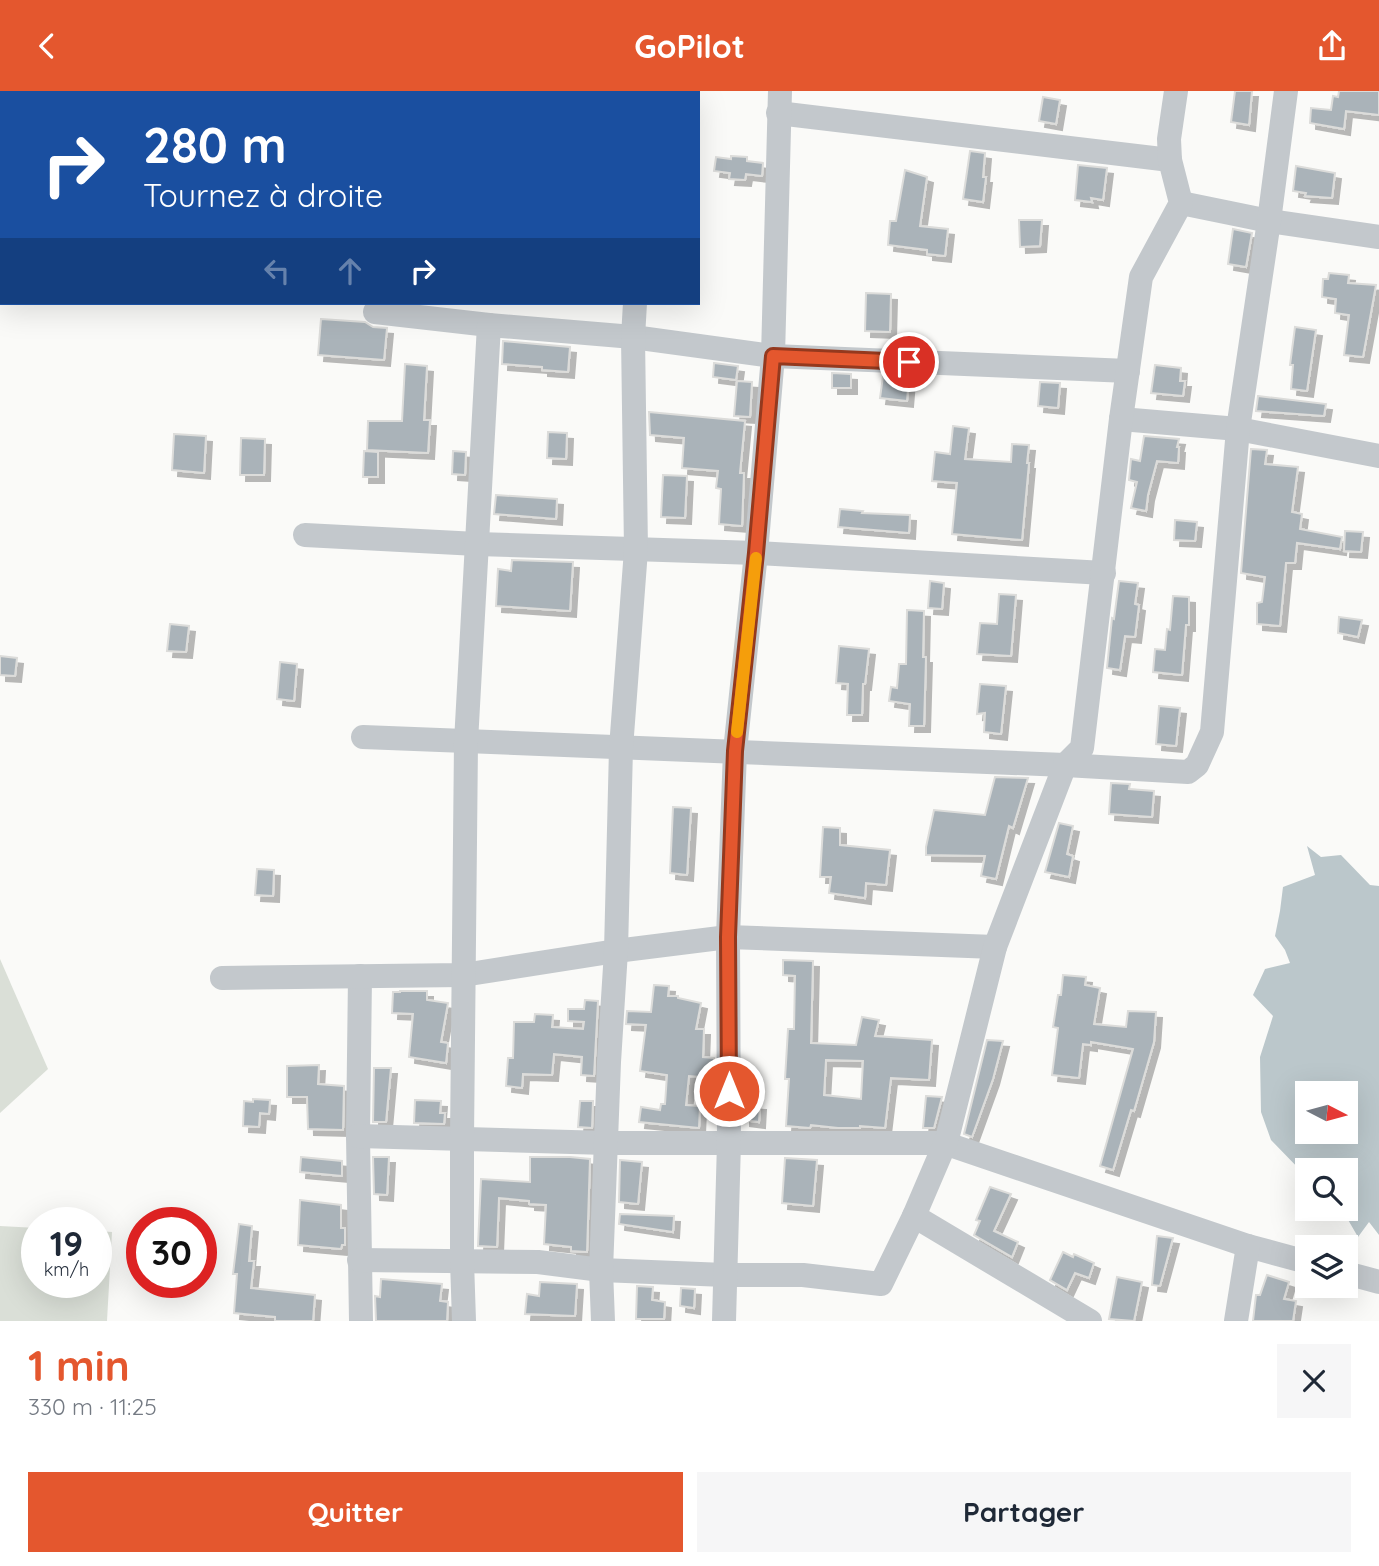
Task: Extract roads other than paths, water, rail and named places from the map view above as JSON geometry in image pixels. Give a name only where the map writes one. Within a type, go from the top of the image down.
[{"type":"street","points":[[359,1260],[538,1262],[601,1270],[803,1275],[881,1284],[947,1139],[995,947],[1065,765],[1082,748],[1140,277],[1181,203],[1170,160],[1169,139],[1176,91]]},
{"type":"street","points":[[363,737],[1188,772],[1197,765],[1212,733],[1238,429],[1286,91]]},
{"type":"street","points":[[724,1321],[729,1142],[728,937],[735,751],[773,356],[779,102],[1170,160]]},
{"type":"street","points":[[1181,203],[1269,221],[1379,237]]},
{"type":"street","points":[[603,1321],[601,1270],[608,1062],[616,951],[621,748],[636,549],[635,305]]},
{"type":"street","points":[[375,312],[634,337],[773,356],[1128,371]]},
{"type":"street","points":[[464,1321],[462,1138],[466,742],[489,325]]},
{"type":"street","points":[[1121,419],[1238,429],[1379,456]]},
{"type":"street","points":[[304,535],[477,544],[756,553],[1104,573]]},
{"type":"street","points":[[222,978],[463,975],[728,937],[995,947]]},
{"type":"street","points":[[360,976],[358,1136],[361,1321]]},
{"type":"street","points":[[358,1136],[607,1143],[944,1143],[1248,1246],[1295,1259]]},
{"type":"street","points":[[914,1216],[1090,1321]]},
{"type":"street","points":[[1236,1321],[1248,1246]]},
{"type":"street","points":[[1358,1276],[1379,1282]]}]
